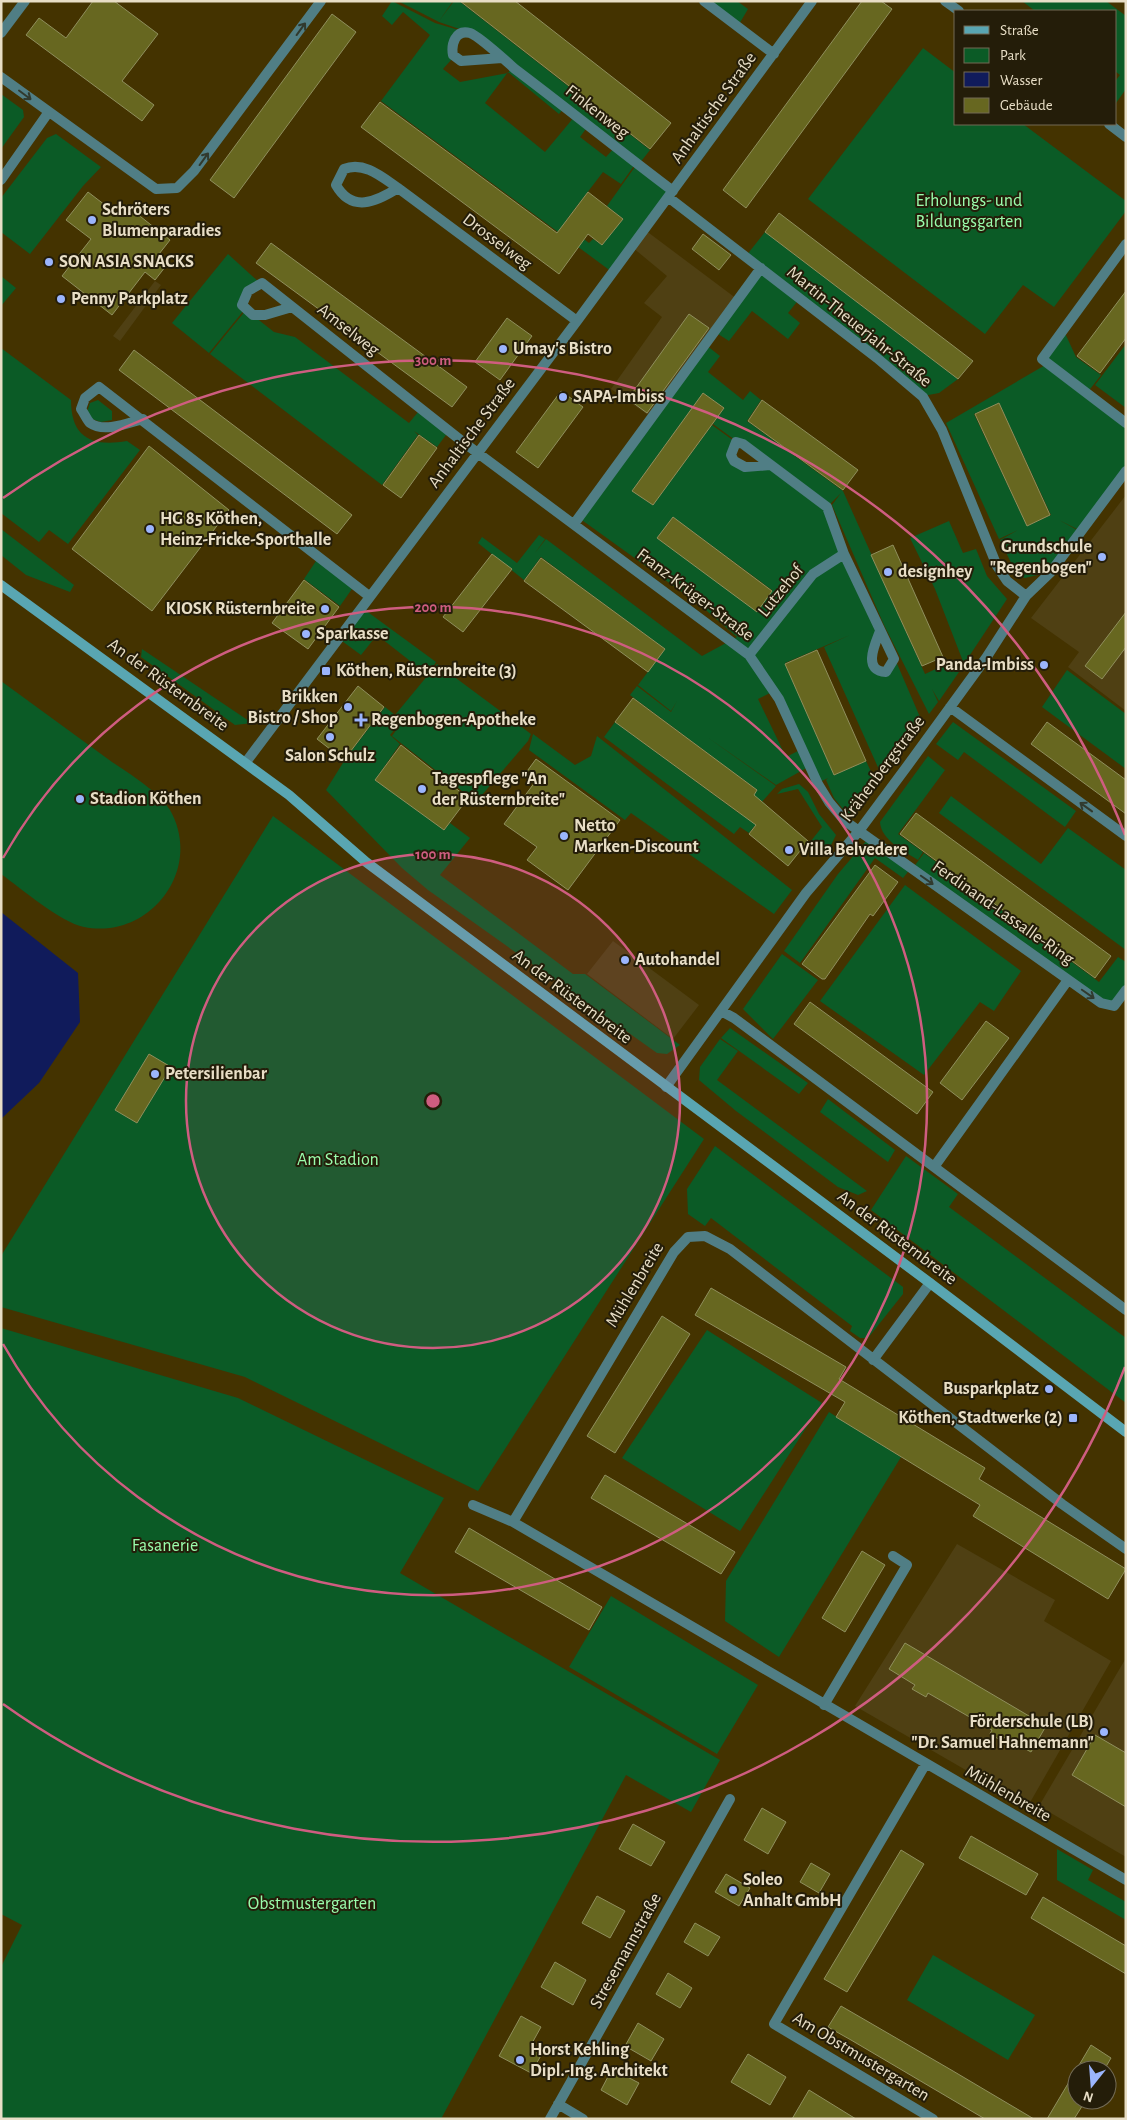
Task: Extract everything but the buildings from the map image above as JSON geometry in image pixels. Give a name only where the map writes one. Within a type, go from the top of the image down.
[{"type":"main road","name":"An der Rüsternbreite","points":[[1,585],[246,762],[289,795],[366,862],[930,1283],[1126,1432]]},
{"type":"street","points":[[1,33],[25,1]]},
{"type":"street","points":[[1,77],[48,113],[156,188],[177,188],[186,181],[321,1]]},
{"type":"street","points":[[704,1],[774,54]]},
{"type":"street","name":"Anhaltische Straße","points":[[246,762],[577,321],[812,1]]},
{"type":"street","points":[[946,1],[958,10]]},
{"type":"street","name":"Finkenweg","points":[[502,58],[670,194]]},
{"type":"street","points":[[1,180],[48,113]]},
{"type":"street","points":[[1109,125],[1126,137]]},
{"type":"street","name":"Drosselweg","points":[[398,188],[385,196],[367,203],[352,202],[342,196],[336,185],[344,169],[352,166],[362,167],[377,173],[398,188],[577,321]]},
{"type":"street","name":"Martin-Theuerjahr-Straße","points":[[670,194],[892,370],[922,397],[942,430],[997,566],[1007,581],[1026,596]]},
{"type":"street","points":[[1126,244],[1042,359],[1126,423]]},
{"type":"street","points":[[574,524],[761,268]]},
{"type":"street","name":"Amselweg","points":[[292,307],[478,454]]},
{"type":"street","points":[[142,419],[117,426],[101,427],[90,423],[81,409],[85,398],[99,387],[142,419],[369,596]]},
{"type":"street","name":"Franz-Krüger-Straße","points":[[478,454],[749,655],[779,699],[829,802],[844,820],[858,831]]},
{"type":"street","points":[[770,465],[827,507],[844,554],[880,631]]},
{"type":"street","name":"Krähenbergstraße","points":[[666,1087],[806,893],[858,831],[950,707],[1026,596],[1050,573],[1126,471]]},
{"type":"street","name":"Lutzehof","points":[[749,655],[813,574],[844,554]]},
{"type":"street","points":[[950,707],[1126,836]]},
{"type":"street","name":"Ferdinand-Lassalle-Ring","points":[[858,831],[1101,1003],[1114,1006],[1126,990]]},
{"type":"street","points":[[934,1167],[1068,980]]},
{"type":"street","points":[[722,1011],[734,1018],[1126,1310]]},
{"type":"street","name":"Mühlenbreite","points":[[513,1522],[679,1245],[688,1237],[705,1236],[730,1249],[1062,1504],[1126,1549]]},
{"type":"street","points":[[873,1360],[930,1283]]},
{"type":"street","name":"Mühlenbreite","points":[[474,1505],[513,1522],[1126,1880]]},
{"type":"street","points":[[824,1704],[907,1565],[893,1556]]},
{"type":"street","name":"Am Obstmustergarten","points":[[925,1764],[774,2024],[933,2119]]},
{"type":"street","name":"Stresemannstraße","points":[[550,2119],[730,1799]]},
{"type":"street","points":[[558,2104],[583,2119]]},
{"type":"shaded area","points":[[645,230],[737,299],[651,417],[611,389],[662,317],[644,303],[667,276],[632,247]]},
{"type":"shaded area","points":[[155,281],[161,285],[120,341],[113,336]]},
{"type":"shaded area","name":"Grundschule \"Regenbogen\"","points":[[1126,495],[1126,711],[1068,667],[1079,652],[1031,618]]},
{"type":"shaded area","points":[[613,941],[699,1005],[673,1039],[587,974]]},
{"type":"shaded area","points":[[957,1544],[1055,1600],[1044,1621],[1111,1661],[1028,1806],[855,1706]]},
{"type":"shaded area","name":"Förderschule (LB) \"Dr. Samuel Hahnemann\"","points":[[1126,1658],[1126,1857],[1039,1806]]},
{"type":"green space","points":[[392,1],[435,23],[462,31],[452,59],[443,69],[460,82],[507,73],[485,103],[545,152],[575,116],[588,126],[580,137],[606,157],[615,147],[636,163],[621,184],[603,172],[567,219],[573,231],[589,243],[593,239],[602,245],[623,219],[607,206],[637,164],[672,191],[612,272],[381,101],[430,35],[403,12],[392,25],[382,16]]},
{"type":"green space","points":[[398,1],[453,1],[439,21],[454,1],[459,1],[650,150],[639,164],[471,33],[439,22]]},
{"type":"green space","points":[[706,1],[737,1],[748,9],[738,26]]},
{"type":"green space","points":[[1022,1],[1106,1],[1126,16],[1126,89],[1117,102],[1117,79],[1120,75],[1117,73],[1117,10],[1034,10]]},
{"type":"green space","name":"Erholungs- und Bildungsgarten","points":[[923,48],[954,71],[954,125],[1024,125],[1126,201],[1126,211],[1054,307],[1023,285],[985,334],[808,199]]},
{"type":"green space","points":[[512,67],[564,108],[559,114],[508,72]]},
{"type":"green space","points":[[1,94],[23,110],[24,117],[1,149]]},
{"type":"green space","points":[[56,134],[101,167],[83,186],[30,254],[1,232],[1,198],[47,138]]},
{"type":"green space","points":[[765,232],[958,379],[939,393],[923,396],[800,298],[788,313],[800,323],[788,339],[752,311],[729,341],[715,332],[761,268],[746,256]]},
{"type":"green space","points":[[228,254],[260,283],[247,290],[245,309],[209,353],[172,323]]},
{"type":"green space","points":[[1,276],[16,288],[1,306]]},
{"type":"green space","points":[[246,310],[274,332],[295,337],[409,423],[423,406],[452,427],[437,447],[414,431],[418,435],[382,485],[210,354]]},
{"type":"green space","points":[[1064,331],[1076,357],[1101,375],[1087,393],[1043,360]]},
{"type":"green space","points":[[1126,344],[1126,408],[1095,385]]},
{"type":"green space","points":[[706,345],[720,356],[708,372],[743,400],[750,391],[761,400],[747,421],[843,491],[925,674],[953,661],[959,672],[939,701],[932,689],[938,702],[929,714],[884,625],[832,505],[841,493],[827,507],[744,442],[735,440],[713,424],[724,408],[703,393],[632,491],[653,505],[712,425],[734,441],[731,455],[734,462],[745,468],[770,468],[826,508],[843,554],[880,631],[872,656],[874,667],[879,671],[886,672],[895,659],[920,717],[881,774],[824,647],[850,635],[785,663],[834,775],[866,761],[878,786],[858,811],[847,814],[834,798],[826,780],[828,778],[818,783],[810,766],[776,785],[707,737],[776,786],[752,813],[763,802],[769,808],[749,833],[740,827],[734,834],[604,737],[615,722],[740,814],[757,790],[630,695],[637,686],[671,712],[677,701],[671,711],[638,685],[665,649],[541,557],[524,580],[478,543],[482,537],[517,563],[539,535],[545,539],[535,553],[546,539],[702,656],[737,637],[700,605],[579,518]],"holes":[[[673,517],[772,590],[758,612],[657,538]],[[768,678],[802,749],[786,757],[758,699],[774,691]]]},
{"type":"green space","points":[[1,348],[71,400],[75,423],[79,431],[86,437],[94,441],[103,442],[127,441],[140,450],[68,544],[49,530],[39,542],[1,513]]},
{"type":"green space","points":[[1047,364],[1126,424],[1126,470],[1079,530],[1059,520],[1079,531],[1050,572],[1025,578],[1017,575],[1000,540],[1018,530],[999,539],[946,423]],"holes":[[[999,403],[1051,515],[1027,526],[974,414]]]},
{"type":"green space","points":[[98,400],[112,411],[112,420],[101,422],[92,419],[87,412],[90,403]]},
{"type":"green space","points":[[949,521],[963,553],[976,549],[987,576],[1007,599],[964,664],[935,589],[910,538]]},
{"type":"green space","points":[[1,529],[74,585],[70,592],[26,575],[1,555]]},
{"type":"green space","points":[[318,558],[354,586],[340,606],[304,579]]},
{"type":"green space","points":[[365,610],[436,662],[430,672],[437,664],[531,734],[528,741],[476,802],[392,736],[409,712],[390,735],[400,744],[375,780],[444,830],[450,823],[470,838],[440,875],[573,974],[585,974],[680,1045],[667,1054],[657,1053],[428,890],[402,868],[326,790],[346,758],[385,707],[395,715],[428,675],[377,635],[361,655],[342,641]]},
{"type":"green space","points":[[142,649],[252,723],[235,725],[141,657]]},
{"type":"green space","points":[[1067,670],[1126,714],[1126,769],[1042,707]]},
{"type":"green space","name":"Stadion Köthen","points":[[1,681],[144,784],[170,810],[179,833],[180,855],[175,877],[164,896],[149,912],[130,923],[108,928],[84,927],[74,924],[53,912],[1,874]]},
{"type":"green space","points":[[953,722],[1076,811],[1065,827],[964,752],[958,760],[936,744]]},
{"type":"green space","points":[[533,734],[575,765],[591,756],[597,736],[792,890],[774,914],[631,813],[625,820],[529,750]]},
{"type":"green space","points":[[928,756],[945,770],[898,834],[923,852],[918,860],[889,840],[881,828],[880,822]]},
{"type":"green space","points":[[799,784],[808,792],[819,814],[836,835],[827,853],[811,841],[822,827],[798,789],[777,794],[782,789]]},
{"type":"green space","points":[[951,796],[1041,864],[1068,828],[1126,870],[1126,950],[939,813]]},
{"type":"green space","name":"Am Stadion","points":[[273,816],[704,1139],[478,1491],[245,1377],[1,1307],[1,1256]]},
{"type":"green space","points":[[866,841],[911,868],[903,878],[875,858],[800,963],[784,951],[838,874]]},
{"type":"green space","points":[[924,853],[1099,982],[1118,957],[1126,962],[1126,989],[1114,1006],[1098,998],[913,868]]},
{"type":"green space","points":[[905,885],[1021,971],[994,1011],[980,1002],[924,1075],[820,1001]]},
{"type":"green space","points":[[782,954],[818,980],[773,1039],[743,1009]]},
{"type":"green space","points":[[730,1028],[808,1083],[799,1094],[721,1038]]},
{"type":"green space","points":[[720,1039],[738,1051],[717,1080],[867,1191],[858,1195],[838,1187],[736,1111],[699,1080],[700,1067]]},
{"type":"green space","points":[[828,1099],[895,1150],[888,1162],[820,1112]]},
{"type":"green space","points":[[715,1146],[903,1287],[903,1294],[868,1338],[860,1338],[850,1331],[852,1326],[711,1218],[705,1226],[688,1214],[687,1189]]},
{"type":"green space","points":[[906,1156],[958,1194],[949,1207],[1126,1338],[1126,1403],[871,1210]]},
{"type":"green space","name":"Obstmustergarten","points":[[1,1328],[238,1398],[444,1498],[400,1573],[720,1760],[691,1812],[626,1775],[441,2119],[1,2119],[1,1967],[22,1925],[1,1914]]},
{"type":"green space","points":[[707,1330],[822,1403],[740,1531],[622,1458]]},
{"type":"green space","points":[[829,1412],[901,1457],[779,1657],[725,1621],[726,1581]]},
{"type":"green space","points":[[611,1596],[758,1685],[717,1754],[569,1667]]},
{"type":"green space","points":[[1057,1849],[1093,1870],[1088,1880],[1126,1902],[1126,1920],[1057,1880]]},
{"type":"green space","points":[[933,1955],[1035,2015],[1008,2060],[907,2000]]},
{"type":"water","points":[[1,912],[78,973],[80,1022],[39,1083],[1,1119]]},
{"type":"place","name":"Schröters Blumenparadies","points":[[92,220]]},
{"type":"place","name":"SON ASIA SNACKS","points":[[49,262]]},
{"type":"place","name":"Penny Parkplatz","points":[[61,299]]},
{"type":"place","name":"Umay's Bistro","points":[[503,349]]},
{"type":"place","name":"SAPA-Imbiss","points":[[563,397]]},
{"type":"place","name":"HG 85 Köthen, Heinz-Fricke-Sporthalle","points":[[150,529]]},
{"type":"place","name":"Grundschule \"Regenbogen\"","points":[[1102,557]]},
{"type":"place","name":"designhey","points":[[888,572]]},
{"type":"place","name":"KIOSK Rüsternbreite","points":[[325,609]]},
{"type":"place","name":"Sparkasse","points":[[306,634]]},
{"type":"place","name":"Panda-Imbiss","points":[[1044,665]]},
{"type":"place","name":"Köthen, Rüsternbreite (3)","points":[[326,671]]},
{"type":"place","name":"Brikken Bistro / Shop","points":[[348,707]]},
{"type":"place","name":"Regenbogen-Apotheke","points":[[361,720]]},
{"type":"place","name":"Salon Schulz","points":[[330,737]]},
{"type":"place","name":"Tagespflege \"An der Rüsternbreite\"","points":[[422,789]]},
{"type":"place","name":"Stadion Köthen","points":[[80,799]]},
{"type":"place","name":"Netto Marken-Discount","points":[[564,836]]},
{"type":"place","name":"Villa Belvedere","points":[[789,850]]},
{"type":"place","name":"Autohandel","points":[[625,960]]},
{"type":"place","name":"Petersilienbar","points":[[155,1074]]},
{"type":"place","name":"Busparkplatz","points":[[1049,1389]]},
{"type":"place","name":"Köthen, Stadtwerke (2)","points":[[1073,1418]]},
{"type":"place","name":"Förderschule (LB) \"Dr. Samuel Hahnemann\"","points":[[1104,1732]]},
{"type":"place","name":"Soleo Anhalt GmbH","points":[[733,1890]]},
{"type":"place","name":"Horst Kehling Dipl.-Ing. Architekt","points":[[520,2060]]},
{"type":"park label","name":"Fasanerie","points":[[165,1546]]}]
